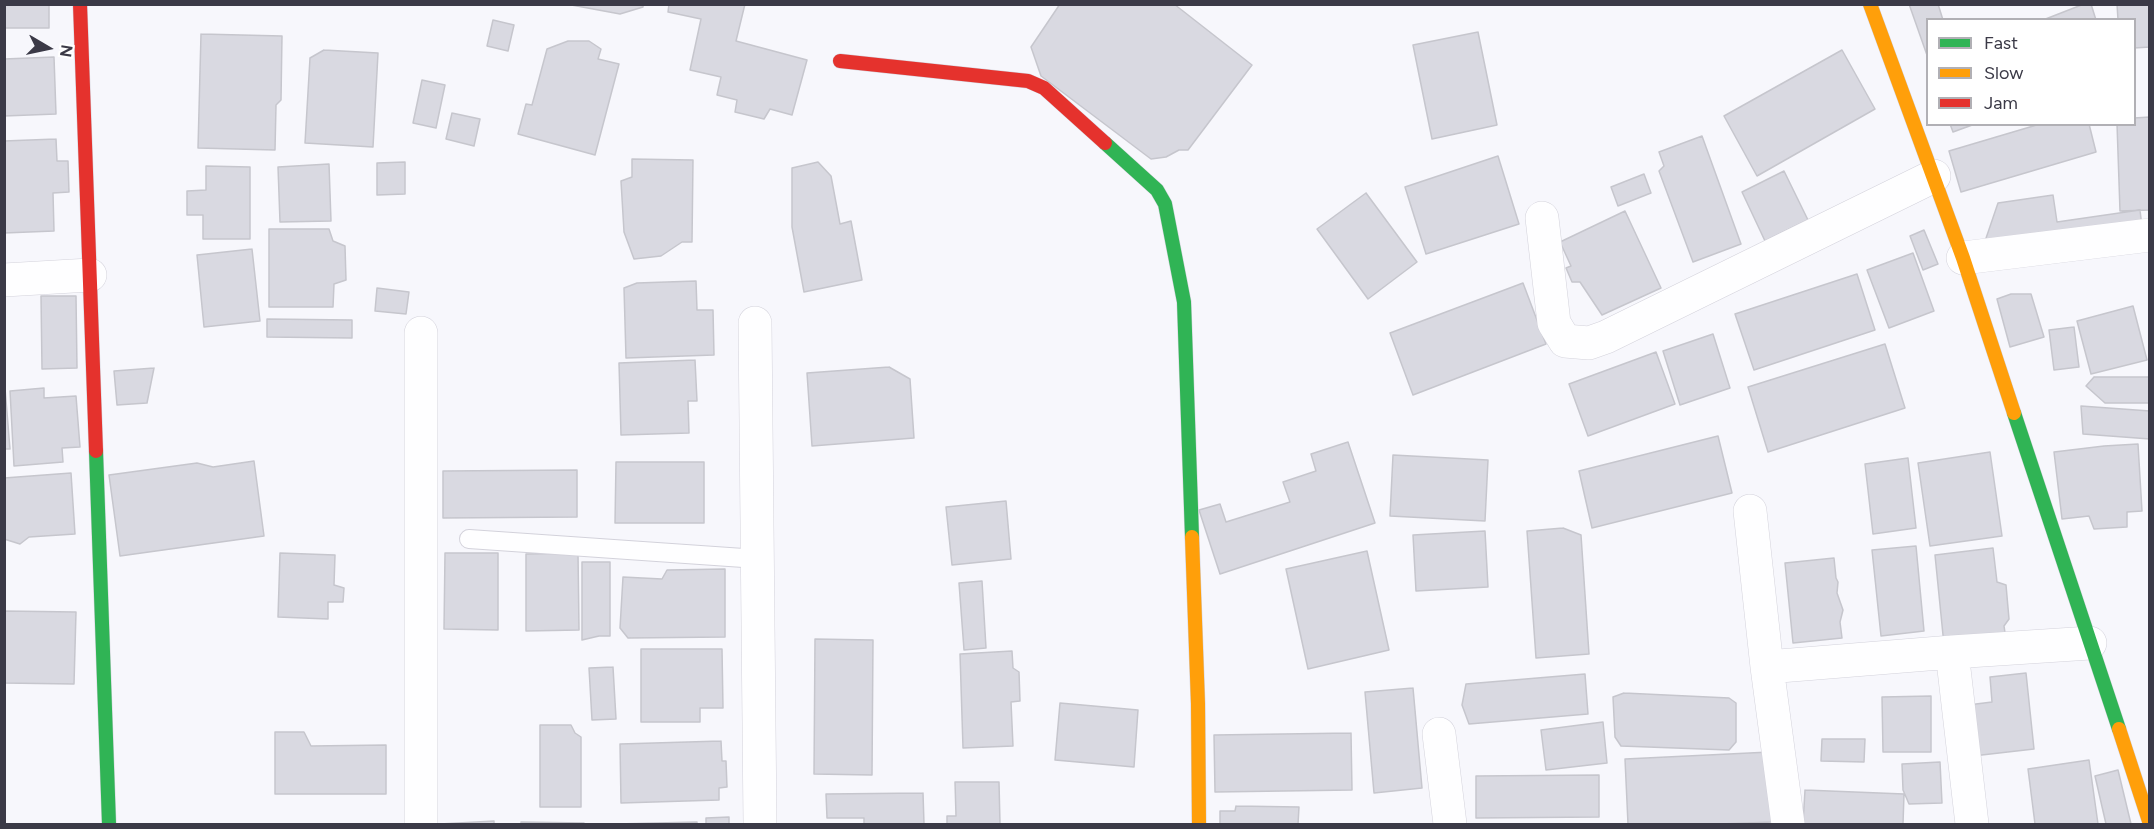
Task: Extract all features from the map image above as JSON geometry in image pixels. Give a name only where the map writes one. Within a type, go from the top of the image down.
[{"type":"street","points":[[80,4],[109,825]]},
{"type":"street","points":[[1870,4],[1963,258],[2150,824]]},
{"type":"street","points":[[840,61],[1029,81],[1044,88],[1158,190],[1165,204],[1184,302],[1198,704],[1199,825]]},
{"type":"street","points":[[1542,218],[1554,323],[1564,341],[1589,343],[1617,332],[1934,176]]},
{"type":"street","points":[[1963,258],[2150,235]]},
{"type":"street","points":[[4,280],[90,275]]},
{"type":"street","points":[[755,323],[760,825]]},
{"type":"street","points":[[421,333],[421,825]]},
{"type":"street","points":[[1750,511],[1767,667],[1788,825]]},
{"type":"street","points":[[1767,667],[2090,643]]},
{"type":"street","points":[[1952,652],[1972,825]]},
{"type":"street","points":[[1439,734],[1450,825]]},
{"type":"lane","points":[[469,539],[758,559]]},
{"type":"building","points":[[4,4],[49,4],[49,28],[4,28]]},
{"type":"building","points":[[566,4],[643,4],[643,7],[620,14]]},
{"type":"building","points":[[669,4],[745,4],[736,41],[807,60],[792,115],[770,109],[764,119],[735,112],[737,100],[717,95],[721,77],[690,70],[701,19],[668,12]]},
{"type":"building","points":[[1060,4],[1174,4],[1252,65],[1188,150],[1179,150],[1166,157],[1151,159],[1041,76],[1031,47]]},
{"type":"building","points":[[1909,4],[1938,4],[1942,18],[1926,18],[1926,52]]},
{"type":"building","points":[[2084,4],[2091,4],[2095,18],[2048,18]]},
{"type":"building","points":[[2117,4],[2150,4],[2150,47],[2136,48],[2136,18],[2118,18]]},
{"type":"building","points":[[493,20],[514,25],[508,51],[487,46]]},
{"type":"building","points":[[1478,32],[1497,125],[1432,139],[1413,45]]},
{"type":"building","points":[[201,34],[282,36],[281,100],[276,105],[275,150],[198,148]]},
{"type":"building","points":[[568,41],[589,41],[601,49],[598,59],[619,64],[595,155],[518,134],[526,104],[532,105],[547,49]]},
{"type":"building","points":[[324,50],[378,53],[373,147],[305,143],[310,58]]},
{"type":"building","points":[[1842,50],[1875,109],[1757,176],[1724,116]]},
{"type":"building","points":[[54,57],[56,114],[4,116],[4,59]]},
{"type":"building","points":[[422,80],[445,85],[436,128],[413,123]]},
{"type":"building","points":[[452,113],[480,119],[474,146],[446,139]]},
{"type":"building","points":[[2150,117],[2150,210],[2120,211],[2117,126],[2136,126],[2136,118]]},
{"type":"building","points":[[1951,126],[1970,126],[1953,132]]},
{"type":"building","points":[[2033,126],[2090,126],[2096,152],[1961,192],[1949,151]]},
{"type":"building","points":[[1702,136],[1741,244],[1693,262],[1659,171],[1664,166],[1659,152]]},
{"type":"building","points":[[56,139],[57,161],[68,161],[69,192],[53,193],[54,231],[4,233],[4,141]]},
{"type":"building","points":[[1498,156],[1519,224],[1426,254],[1405,187]]},
{"type":"building","points":[[632,159],[693,160],[692,242],[682,242],[661,256],[634,259],[624,232],[621,181],[632,177]]},
{"type":"building","points":[[405,162],[405,194],[377,195],[377,163]]},
{"type":"building","points":[[818,162],[831,176],[840,224],[851,221],[862,280],[804,292],[792,227],[792,168]]},
{"type":"building","points":[[329,164],[331,221],[280,222],[278,167]]},
{"type":"building","points":[[206,166],[250,167],[250,239],[203,239],[203,215],[187,215],[187,191],[206,190]]},
{"type":"building","points":[[1784,171],[1808,220],[1765,241],[1742,192]]},
{"type":"building","points":[[1644,174],[1651,193],[1618,206],[1611,187]]},
{"type":"building","points":[[1366,193],[1417,262],[1368,299],[1317,229]]},
{"type":"building","points":[[2053,195],[2057,222],[2140,210],[2142,227],[1982,250],[1998,203]]},
{"type":"building","points":[[1625,211],[1661,288],[1602,315],[1580,282],[1572,282],[1566,268],[1571,266],[1560,242]]},
{"type":"building","points":[[269,229],[329,229],[333,241],[345,246],[346,280],[334,284],[333,307],[269,307]]},
{"type":"building","points":[[1924,230],[1938,264],[1923,270],[1910,236]]},
{"type":"building","points":[[252,249],[260,321],[204,327],[197,255]]},
{"type":"building","points":[[1913,253],[1934,311],[1889,328],[1867,270]]},
{"type":"building","points":[[1857,274],[1875,330],[1754,370],[1735,314]]},
{"type":"building","points":[[696,281],[697,310],[713,310],[714,355],[626,358],[624,288],[637,283]]},
{"type":"building","points":[[1523,283],[1546,344],[1413,395],[1390,333]]},
{"type":"building","points":[[377,288],[409,292],[406,314],[375,311]]},
{"type":"building","points":[[2011,294],[2031,294],[2044,337],[2010,347],[1997,299]]},
{"type":"building","points":[[41,296],[76,296],[77,368],[42,369]]},
{"type":"building","points":[[2133,306],[2147,360],[2091,374],[2077,321]]},
{"type":"building","points":[[267,319],[352,320],[352,338],[267,337]]},
{"type":"building","points":[[2074,327],[2079,367],[2054,370],[2049,330]]},
{"type":"building","points":[[1713,334],[1730,388],[1680,405],[1663,351]]},
{"type":"building","points":[[1885,344],[1905,408],[1768,452],[1748,387]]},
{"type":"building","points":[[1656,352],[1675,404],[1588,436],[1569,384]]},
{"type":"building","points":[[695,360],[697,401],[688,401],[689,433],[621,435],[619,363]]},
{"type":"building","points":[[889,367],[910,379],[914,438],[812,446],[807,373]]},
{"type":"building","points":[[154,368],[147,403],[117,405],[114,371]]},
{"type":"building","points":[[4,376],[10,449],[4,449]]},
{"type":"building","points":[[2094,377],[2150,377],[2150,403],[2105,403],[2086,386]]},
{"type":"building","points":[[44,388],[44,398],[76,396],[80,447],[62,448],[63,462],[14,466],[10,391]]},
{"type":"building","points":[[2081,406],[2150,411],[2150,439],[2083,434]]},
{"type":"building","points":[[1718,436],[1732,493],[1592,528],[1579,471]]},
{"type":"building","points":[[1348,442],[1375,523],[1220,574],[1199,510],[1220,504],[1226,522],[1290,502],[1283,482],[1316,471],[1311,454]]},
{"type":"building","points":[[2138,444],[2142,511],[2127,512],[2127,527],[2094,529],[2089,516],[2062,519],[2054,452]]},
{"type":"building","points":[[1990,452],[2002,536],[1930,546],[1918,463]]},
{"type":"building","points":[[1393,455],[1488,460],[1485,521],[1390,516]]},
{"type":"building","points":[[1908,458],[1916,528],[1873,534],[1865,464]]},
{"type":"building","points":[[254,461],[264,536],[120,556],[109,475],[197,463],[213,467]]},
{"type":"building","points":[[616,462],[704,462],[704,523],[615,523]]},
{"type":"building","points":[[577,470],[577,517],[443,518],[443,471]]},
{"type":"building","points":[[71,473],[75,534],[29,537],[20,544],[4,539],[4,478]]},
{"type":"building","points":[[1006,501],[1011,559],[952,565],[946,507]]},
{"type":"building","points":[[1563,528],[1581,535],[1589,654],[1536,658],[1527,531]]},
{"type":"building","points":[[1485,531],[1488,587],[1416,591],[1413,535]]},
{"type":"building","points":[[1916,546],[1924,631],[1881,636],[1872,550]]},
{"type":"building","points":[[1993,548],[1997,582],[2006,585],[2009,619],[2004,626],[2006,639],[1944,645],[1935,555]]},
{"type":"building","points":[[1367,551],[1389,650],[1308,669],[1286,569]]},
{"type":"building","points":[[280,553],[335,555],[334,585],[344,588],[343,602],[328,602],[328,619],[278,617]]},
{"type":"building","points":[[445,553],[498,553],[498,630],[444,629]]},
{"type":"building","points":[[578,553],[579,630],[526,631],[526,554]]},
{"type":"building","points":[[1834,558],[1838,582],[1837,593],[1843,610],[1840,622],[1842,638],[1793,643],[1785,563]]},
{"type":"building","points":[[582,562],[610,562],[610,636],[582,640]]},
{"type":"building","points":[[725,569],[725,637],[628,638],[620,628],[623,577],[662,579],[667,570]]},
{"type":"building","points":[[982,581],[986,648],[964,650],[959,583]]},
{"type":"building","points":[[4,611],[76,612],[74,684],[4,683]]},
{"type":"building","points":[[815,639],[873,640],[872,775],[814,774]]},
{"type":"building","points":[[641,649],[722,649],[723,708],[700,708],[700,722],[641,722]]},
{"type":"building","points":[[1012,651],[1013,668],[1019,672],[1020,701],[1011,702],[1013,746],[963,748],[960,654]]},
{"type":"building","points":[[613,667],[616,719],[592,720],[589,668]]},
{"type":"building","points":[[2026,673],[2034,749],[1973,756],[1968,705],[1992,702],[1990,677]]},
{"type":"building","points":[[1585,674],[1588,714],[1469,724],[1462,705],[1466,684]]},
{"type":"building","points":[[1413,688],[1422,788],[1374,793],[1365,692]]},
{"type":"building","points":[[1624,693],[1729,698],[1736,703],[1736,742],[1729,750],[1621,746],[1615,737],[1613,697]]},
{"type":"building","points":[[1931,696],[1931,752],[1883,752],[1882,697]]},
{"type":"building","points":[[1060,703],[1138,710],[1134,767],[1055,760]]},
{"type":"building","points":[[1603,722],[1607,763],[1546,770],[1541,730]]},
{"type":"building","points":[[540,725],[571,725],[575,733],[581,737],[581,807],[540,807]]},
{"type":"building","points":[[275,732],[304,732],[311,746],[386,745],[386,794],[275,794]]},
{"type":"building","points":[[1351,733],[1352,790],[1215,792],[1214,735]]},
{"type":"building","points":[[1822,739],[1865,739],[1864,762],[1821,761]]},
{"type":"building","points":[[721,741],[722,761],[726,761],[727,787],[719,788],[719,800],[621,803],[620,744]]},
{"type":"building","points":[[1770,752],[1773,822],[1628,824],[1625,759]]},
{"type":"building","points":[[2089,760],[2098,824],[2035,824],[2028,769]]},
{"type":"building","points":[[1940,762],[1942,803],[1909,804],[1903,790],[1902,764]]},
{"type":"building","points":[[2118,770],[2131,824],[2106,824],[2095,776]]},
{"type":"building","points":[[1599,775],[1599,817],[1476,818],[1476,776]]},
{"type":"building","points":[[955,782],[999,782],[1000,824],[947,824],[947,816],[956,816]]},
{"type":"building","points":[[1805,790],[1904,794],[1903,824],[1803,824]]},
{"type":"building","points":[[923,793],[924,824],[864,824],[864,818],[827,818],[826,794]]},
{"type":"building","points":[[1236,806],[1299,807],[1298,824],[1220,824],[1220,811],[1235,811]]},
{"type":"building","points":[[729,817],[729,824],[706,824],[706,818]]},
{"type":"building","points":[[494,821],[494,824],[440,824]]},
{"type":"building","points":[[521,822],[584,823],[584,824],[521,824]]},
{"type":"building","points":[[697,822],[697,824],[616,824]]},
{"type":"traffic: fast","points":[[1105,143],[1157,190],[1165,204],[1184,302],[1192,537]]},
{"type":"traffic: fast","points":[[2014,413],[2119,729]]},
{"type":"traffic: fast","points":[[96,451],[109,824]]},
{"type":"traffic: slow","points":[[1870,4],[1963,258],[2014,413]]},
{"type":"traffic: slow","points":[[1192,537],[1198,704],[1199,824]]},
{"type":"traffic: slow","points":[[2119,729],[2150,824]]},
{"type":"traffic: jam","points":[[80,4],[96,451]]},
{"type":"traffic: jam","points":[[840,61],[1028,81],[1044,88],[1105,143]]}]
